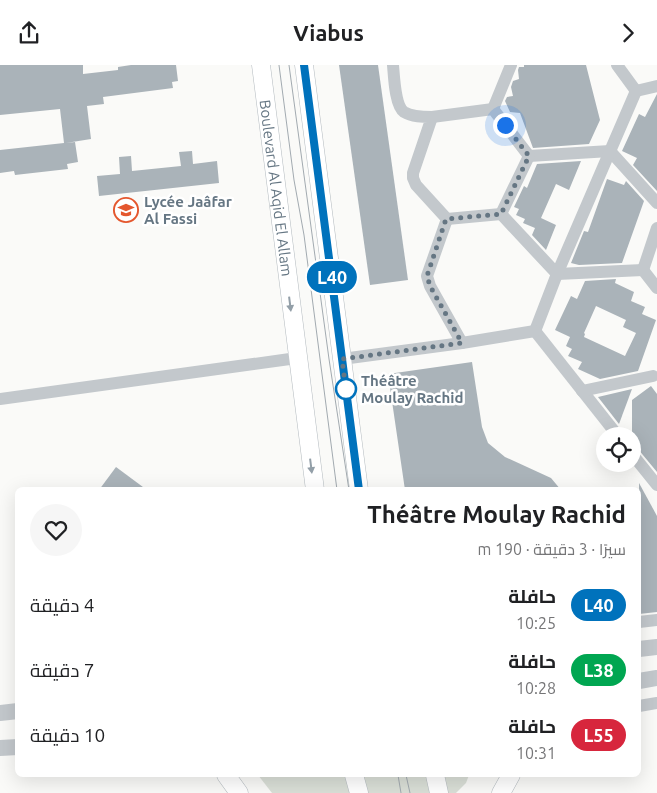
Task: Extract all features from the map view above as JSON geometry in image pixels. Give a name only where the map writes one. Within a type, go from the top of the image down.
[{"type":"main road","name":"Boulevard Al Aqid El Allam","points":[[261,65],[315,487]]},
{"type":"main road","points":[[304,65],[359,487]]},
{"type":"main road","points":[[227,777],[239,793]]},
{"type":"main road","points":[[355,777],[359,793]]},
{"type":"main road","points":[[435,777],[439,793]]},
{"type":"main road","points":[[501,793],[510,777]]},
{"type":"street","points":[[393,65],[397,98],[400,108],[404,112],[419,117],[432,117],[494,109]]},
{"type":"street","points":[[494,109],[511,65]]},
{"type":"street","points":[[617,65],[636,91]]},
{"type":"street","points":[[636,91],[657,86]]},
{"type":"street","points":[[535,331],[557,274],[636,91]]},
{"type":"street","points":[[494,109],[529,156]]},
{"type":"street","points":[[432,117],[413,178],[416,185],[446,219]]},
{"type":"street","points":[[529,156],[610,151]]},
{"type":"street","points":[[610,151],[657,203]]},
{"type":"street","points":[[501,214],[529,156]]},
{"type":"street","points":[[446,219],[501,214]]},
{"type":"street","points":[[501,214],[557,274],[643,270]]},
{"type":"street","points":[[446,219],[427,276],[430,286],[462,343]]},
{"type":"street","points":[[643,270],[657,228]]},
{"type":"street","points":[[643,270],[657,288]]},
{"type":"street","points":[[342,359],[535,331]]},
{"type":"street","points":[[535,331],[611,427]]},
{"type":"street","points":[[0,399],[297,358]]},
{"type":"street","points":[[582,391],[656,374]]},
{"type":"street","points":[[641,465],[657,485]]},
{"type":"street","points":[[641,622],[657,620]]},
{"type":"street","points":[[641,649],[657,647]]},
{"type":"street","points":[[641,681],[657,678]]},
{"type":"street","points":[[641,706],[657,703]]},
{"type":"street","points":[[0,713],[15,711]]},
{"type":"street","points":[[0,748],[15,747]]},
{"type":"shaded area","points":[[260,777],[468,777],[466,783],[456,793],[272,793]]},
{"type":"building","points":[[0,65],[83,65],[83,74],[118,70],[118,67],[131,65],[176,65],[178,81],[172,82],[173,88],[103,97],[104,104],[87,106],[91,139],[66,143],[75,142],[78,162],[67,164],[68,169],[15,175],[14,171],[0,173],[0,150],[64,143],[60,109],[0,115]]},
{"type":"building","points":[[339,65],[378,65],[408,280],[370,285]]},
{"type":"building","points":[[524,65],[586,65],[600,120],[589,144],[533,148],[520,113],[510,112],[505,101],[507,97],[513,96],[511,87],[513,81],[519,79],[519,67],[524,67]]},
{"type":"building","points":[[657,94],[657,191],[633,165],[637,158],[622,151],[639,114],[645,117]]},
{"type":"building","points":[[192,151],[193,164],[217,161],[219,183],[99,196],[97,176],[120,174],[119,157],[131,156],[132,171],[181,166],[179,152]]},
{"type":"building","points":[[581,161],[569,190],[556,184],[541,218],[556,225],[546,250],[532,235],[535,228],[523,223],[525,219],[516,215],[519,209],[514,207],[524,186],[527,188],[537,164]]},
{"type":"building","points":[[607,179],[624,185],[626,181],[644,201],[622,263],[579,265],[571,263],[584,231],[588,232]]},
{"type":"building","points":[[616,279],[615,283],[634,292],[631,301],[645,307],[642,314],[656,320],[638,371],[600,379],[578,369],[582,362],[568,356],[572,349],[566,346],[570,337],[555,330],[571,296],[577,299],[585,281]],"holes":[[[596,306],[626,320],[623,327],[636,333],[625,356],[584,337]]]},
{"type":"building","points":[[472,362],[482,427],[488,443],[505,457],[551,478],[558,487],[405,487],[388,374]]},
{"type":"building","points":[[651,386],[657,394],[657,472],[641,453],[641,427],[632,427],[632,400]]},
{"type":"building","points":[[632,389],[619,424],[598,397]]},
{"type":"building","points":[[116,467],[143,487],[101,487]]},
{"type":"building","points":[[639,483],[657,516],[657,612],[641,614],[641,487],[639,487]]},
{"type":"tram line","points":[[279,65],[294,180],[304,235],[337,487]]},
{"type":"tram line","points":[[289,65],[349,487]]},
{"type":"tram line","points":[[398,777],[401,793]]},
{"type":"tram line","points":[[406,777],[410,793]]},
{"type":"bus line","name":"L40","points":[[304,65],[359,487]]},
{"type":"place","name":"Lycée Jaâfar Al Fassi","points":[[126,210]]},
{"type":"place","name":"Théâtre Moulay Rachid","points":[[346,389]]},
{"type":"route","points":[[346,389],[346,391],[342,359],[462,343],[430,286],[427,276],[446,219],[501,214],[529,156],[505,125]]}]
